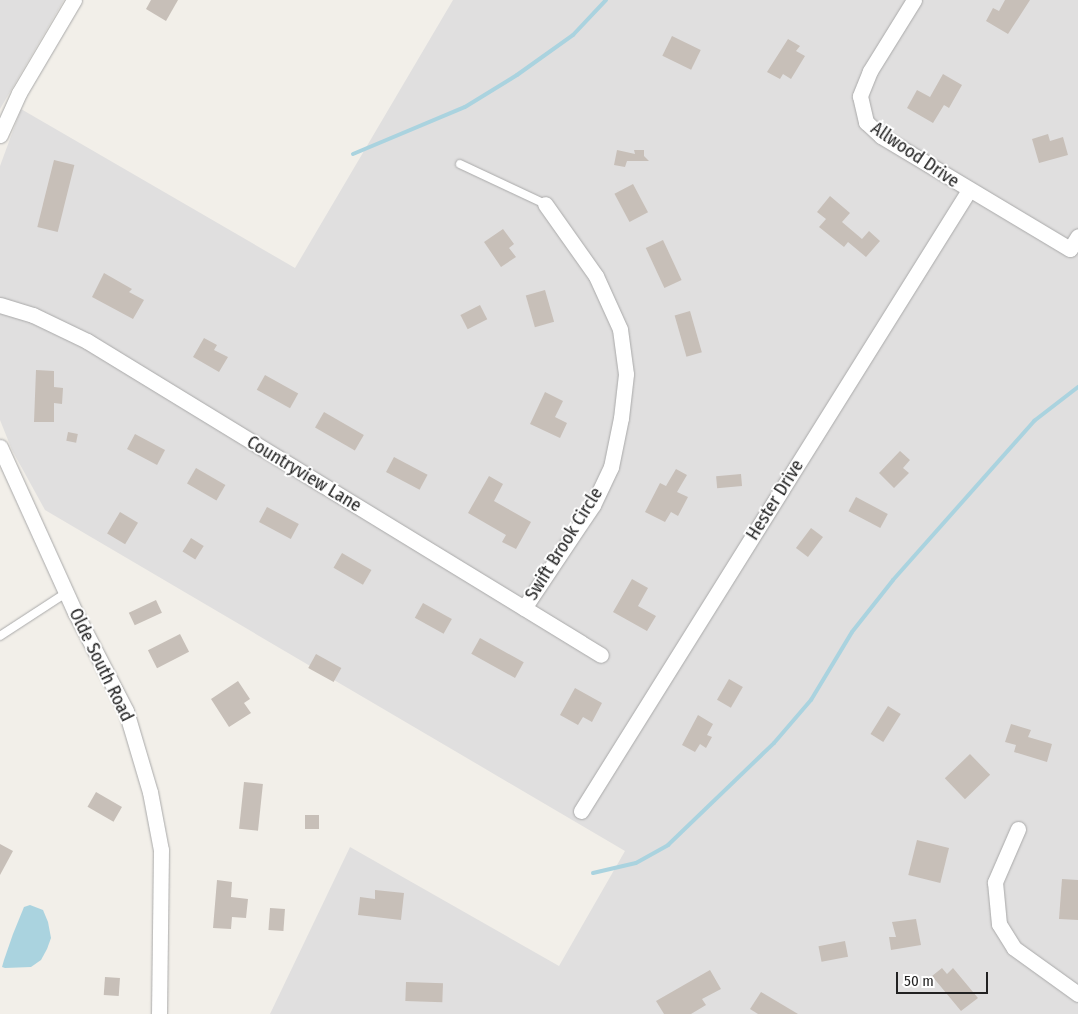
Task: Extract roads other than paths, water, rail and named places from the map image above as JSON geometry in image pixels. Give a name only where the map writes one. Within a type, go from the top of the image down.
[{"type":"street","points":[[0,134],[19,93],[74,0]]},
{"type":"street","name":"Allwood Drive","points":[[914,0],[870,70],[860,96],[866,122],[881,136],[1070,249],[1078,236]]},
{"type":"street","name":"Hester Drive","points":[[581,811],[969,190]]},
{"type":"street","name":"Swift Brook Circle","points":[[524,608],[593,505],[611,467],[622,418],[626,374],[620,329],[596,276],[545,204]]},
{"type":"street","name":"Countryview Lane","points":[[0,305],[34,315],[87,341],[602,655]]},
{"type":"street","name":"Olde South Road","points":[[0,447],[66,593],[126,711],[150,792],[160,850],[159,1014]]},
{"type":"street","points":[[1018,829],[994,882],[999,924],[1014,948],[1078,994]]},
{"type":"lane","points":[[460,164],[545,204]]},
{"type":"lane","points":[[0,636],[66,593]]},
{"type":"water","points":[[30,905],[43,910],[48,922],[51,938],[47,949],[41,960],[31,967],[2,967],[24,907]]},
{"type":"waterway","points":[[353,154],[465,107],[517,75],[573,35],[606,0]]},
{"type":"waterway","points":[[593,873],[636,863],[668,845],[774,743],[811,700],[852,632],[893,580],[1034,421],[1078,387]]}]
